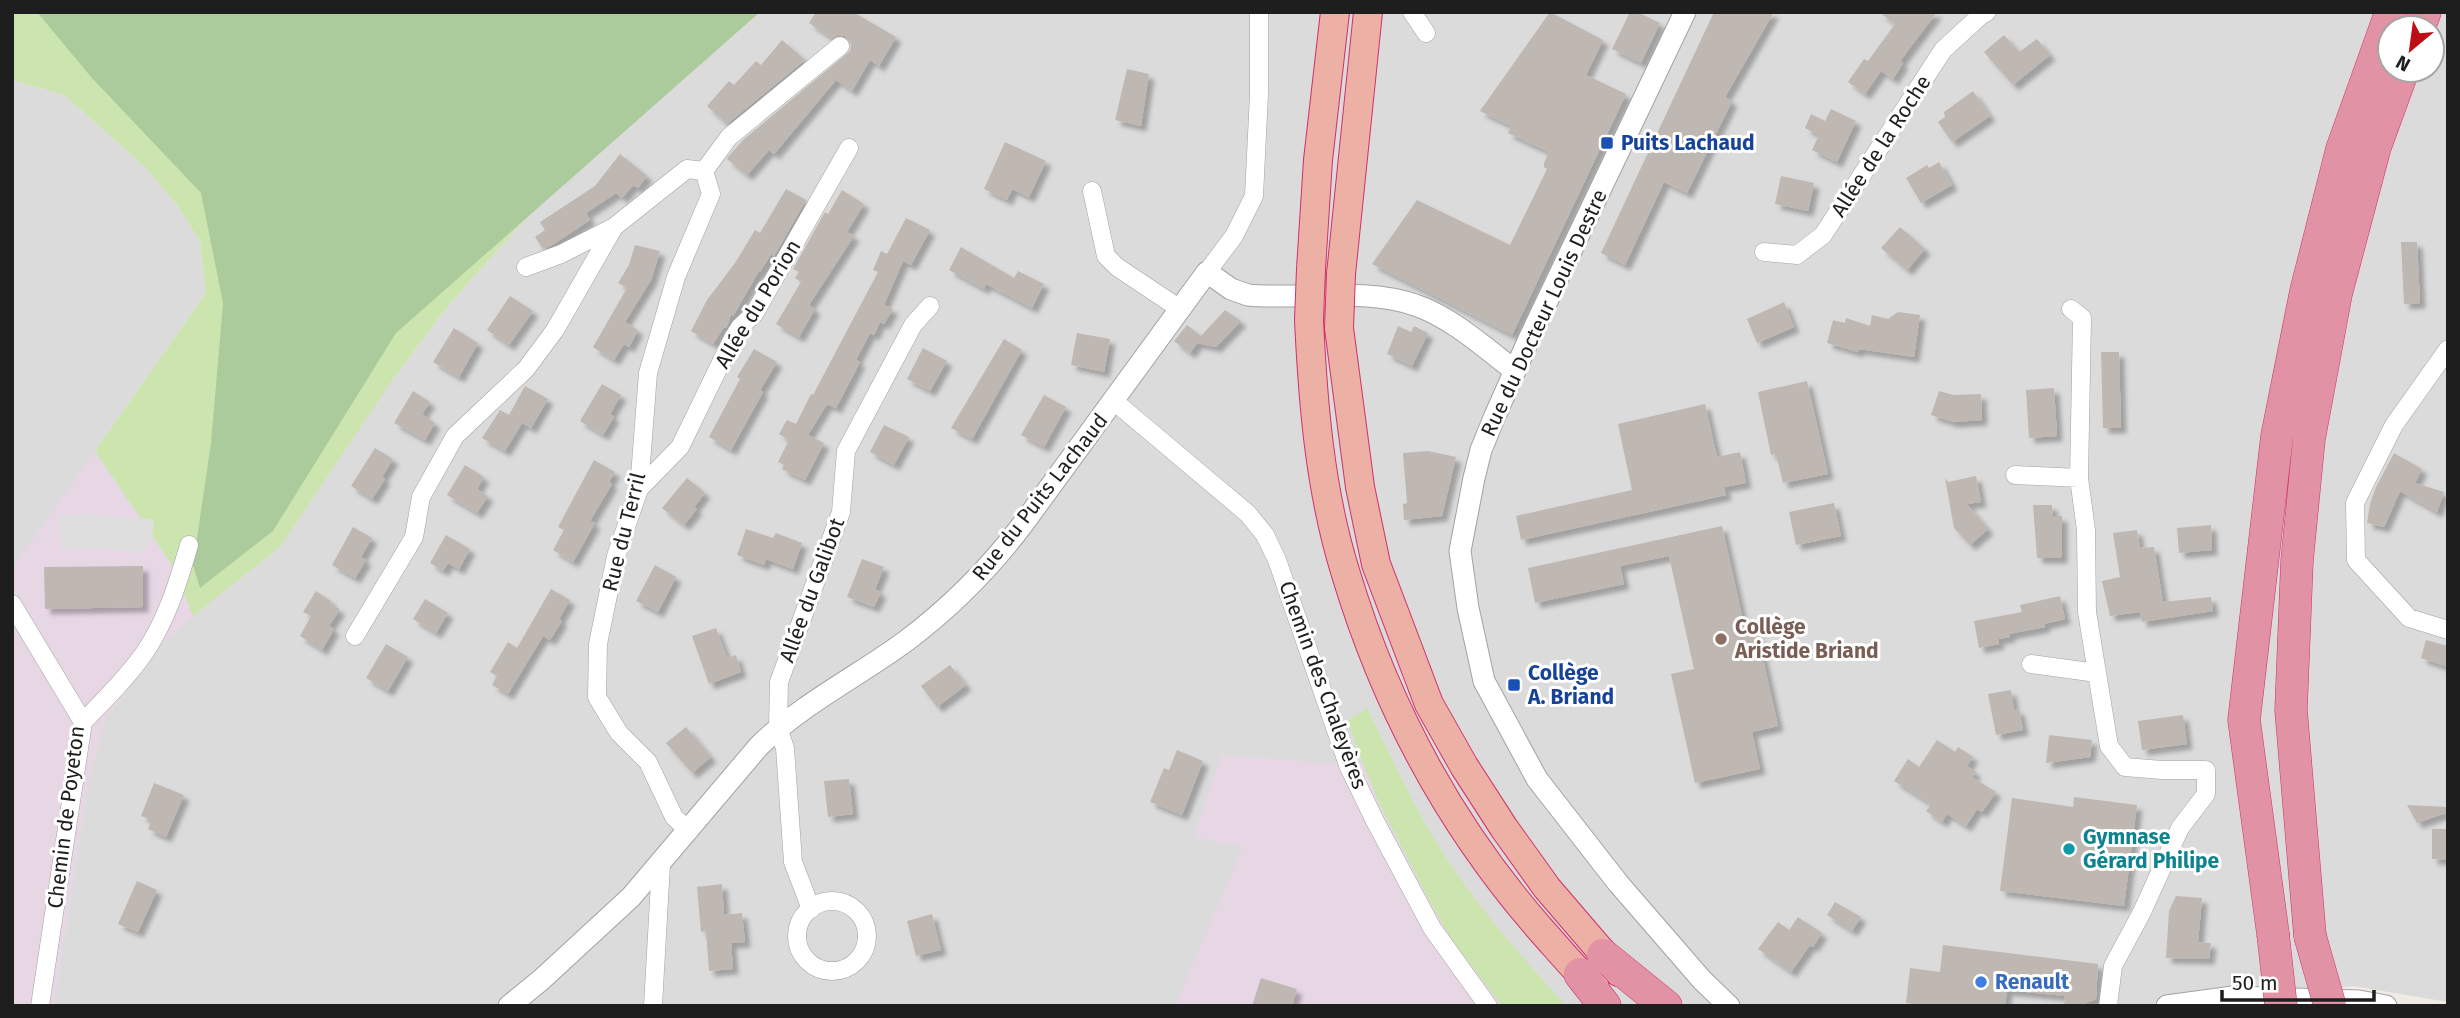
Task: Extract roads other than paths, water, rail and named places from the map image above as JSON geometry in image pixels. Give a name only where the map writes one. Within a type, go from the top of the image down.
[{"type":"highway","points":[[1335,12],[1318,160],[1309,320],[1318,435],[1330,510],[1345,570],[1399,715],[1432,780],[1474,847],[1516,901],[1592,964],[1651,1006]]},
{"type":"highway","points":[[1368,12],[1341,274],[1339,328],[1360,487],[1376,564],[1429,704],[1464,766],[1547,888],[1615,1006]]},
{"type":"highway","points":[[2281,1006],[2244,720],[2277,436],[2306,291],[2342,149],[2391,12]]},
{"type":"highway","points":[[2318,1006],[2291,710],[2297,561],[2309,439],[2336,294],[2375,147],[2398,84]]},
{"type":"highway","points":[[2310,936],[2330,1006]]},
{"type":"highway","points":[[1592,964],[1605,1006]]},
{"type":"highway","points":[[1592,964],[1666,1006]]},
{"type":"street","points":[[1259,12],[1259,94],[1254,196],[1234,236],[1207,272],[1231,289],[1248,295],[1389,298],[1418,306],[1459,330],[1514,370]]},
{"type":"street","points":[[1412,12],[1426,33]]},
{"type":"street","name":"Rue du Docteur Louis Destre","points":[[1685,12],[1514,370],[1481,450],[1460,551],[1468,608],[1484,681],[1537,779],[1618,883],[1728,1006]]},
{"type":"street","name":"Allée de la Roche","points":[[1764,252],[1797,255],[1823,235],[1943,50],[1987,12]]},
{"type":"street","points":[[526,267],[561,254],[614,227],[687,169],[704,171],[729,137],[840,46]]},
{"type":"street","name":"Allée du Porion","points":[[639,489],[680,447],[733,338],[754,314],[849,148]]},
{"type":"street","name":"Rue du Terril","points":[[689,831],[674,817],[649,762],[619,733],[597,697],[598,644],[616,556],[639,489],[648,373],[676,277],[710,194],[704,171]]},
{"type":"street","points":[[1092,191],[1106,256],[1116,267],[1180,309]]},
{"type":"street","points":[[355,636],[414,537],[421,497],[456,436],[526,369],[555,330],[614,227]]},
{"type":"street","name":"Rue du Puits Lachaud","points":[[509,1006],[601,927],[661,864],[759,746],[778,727],[905,641],[968,588],[998,557],[1207,272]]},
{"type":"street","name":"Allée du Galibot","points":[[811,909],[793,862],[785,748],[778,727],[779,682],[841,512],[846,451],[913,325],[930,306]]},
{"type":"street","points":[[2071,309],[2082,318],[2079,478],[2087,530],[2087,612],[2109,746],[2124,766],[2162,770],[2206,770],[2206,794],[2180,828],[2142,912],[2113,966],[2108,1006]]},
{"type":"street","points":[[2448,349],[2394,425],[2355,503],[2357,560],[2409,618],[2448,630]]},
{"type":"street","name":"Chemin des Chaleyères","points":[[1114,401],[1248,514],[1265,536],[1292,600],[1348,765],[1398,867],[1432,928],[1488,1006]]},
{"type":"street","points":[[2015,475],[2079,478]]},
{"type":"street","points":[[83,722],[144,653],[166,614],[189,545]]},
{"type":"street","name":"Chemin de Poyeton","points":[[12,604],[83,722],[40,1006]]},
{"type":"street","points":[[2031,664],[2097,673]]},
{"type":"street","points":[[653,1006],[661,864]]},
{"type":"street","points":[[2167,1006],[2233,998],[2359,1001],[2386,1006]]},
{"type":"place","name":"Puits Lachaud","points":[[1607,143]]},
{"type":"place","name":"Collège Aristide Briand","points":[[1721,639]]},
{"type":"place","name":"Collège A. Briand","points":[[1514,685]]},
{"type":"place","name":"Gymnase Gérard Philipe","points":[[2069,849]]},
{"type":"place","name":"Renault","points":[[1981,982]]}]
